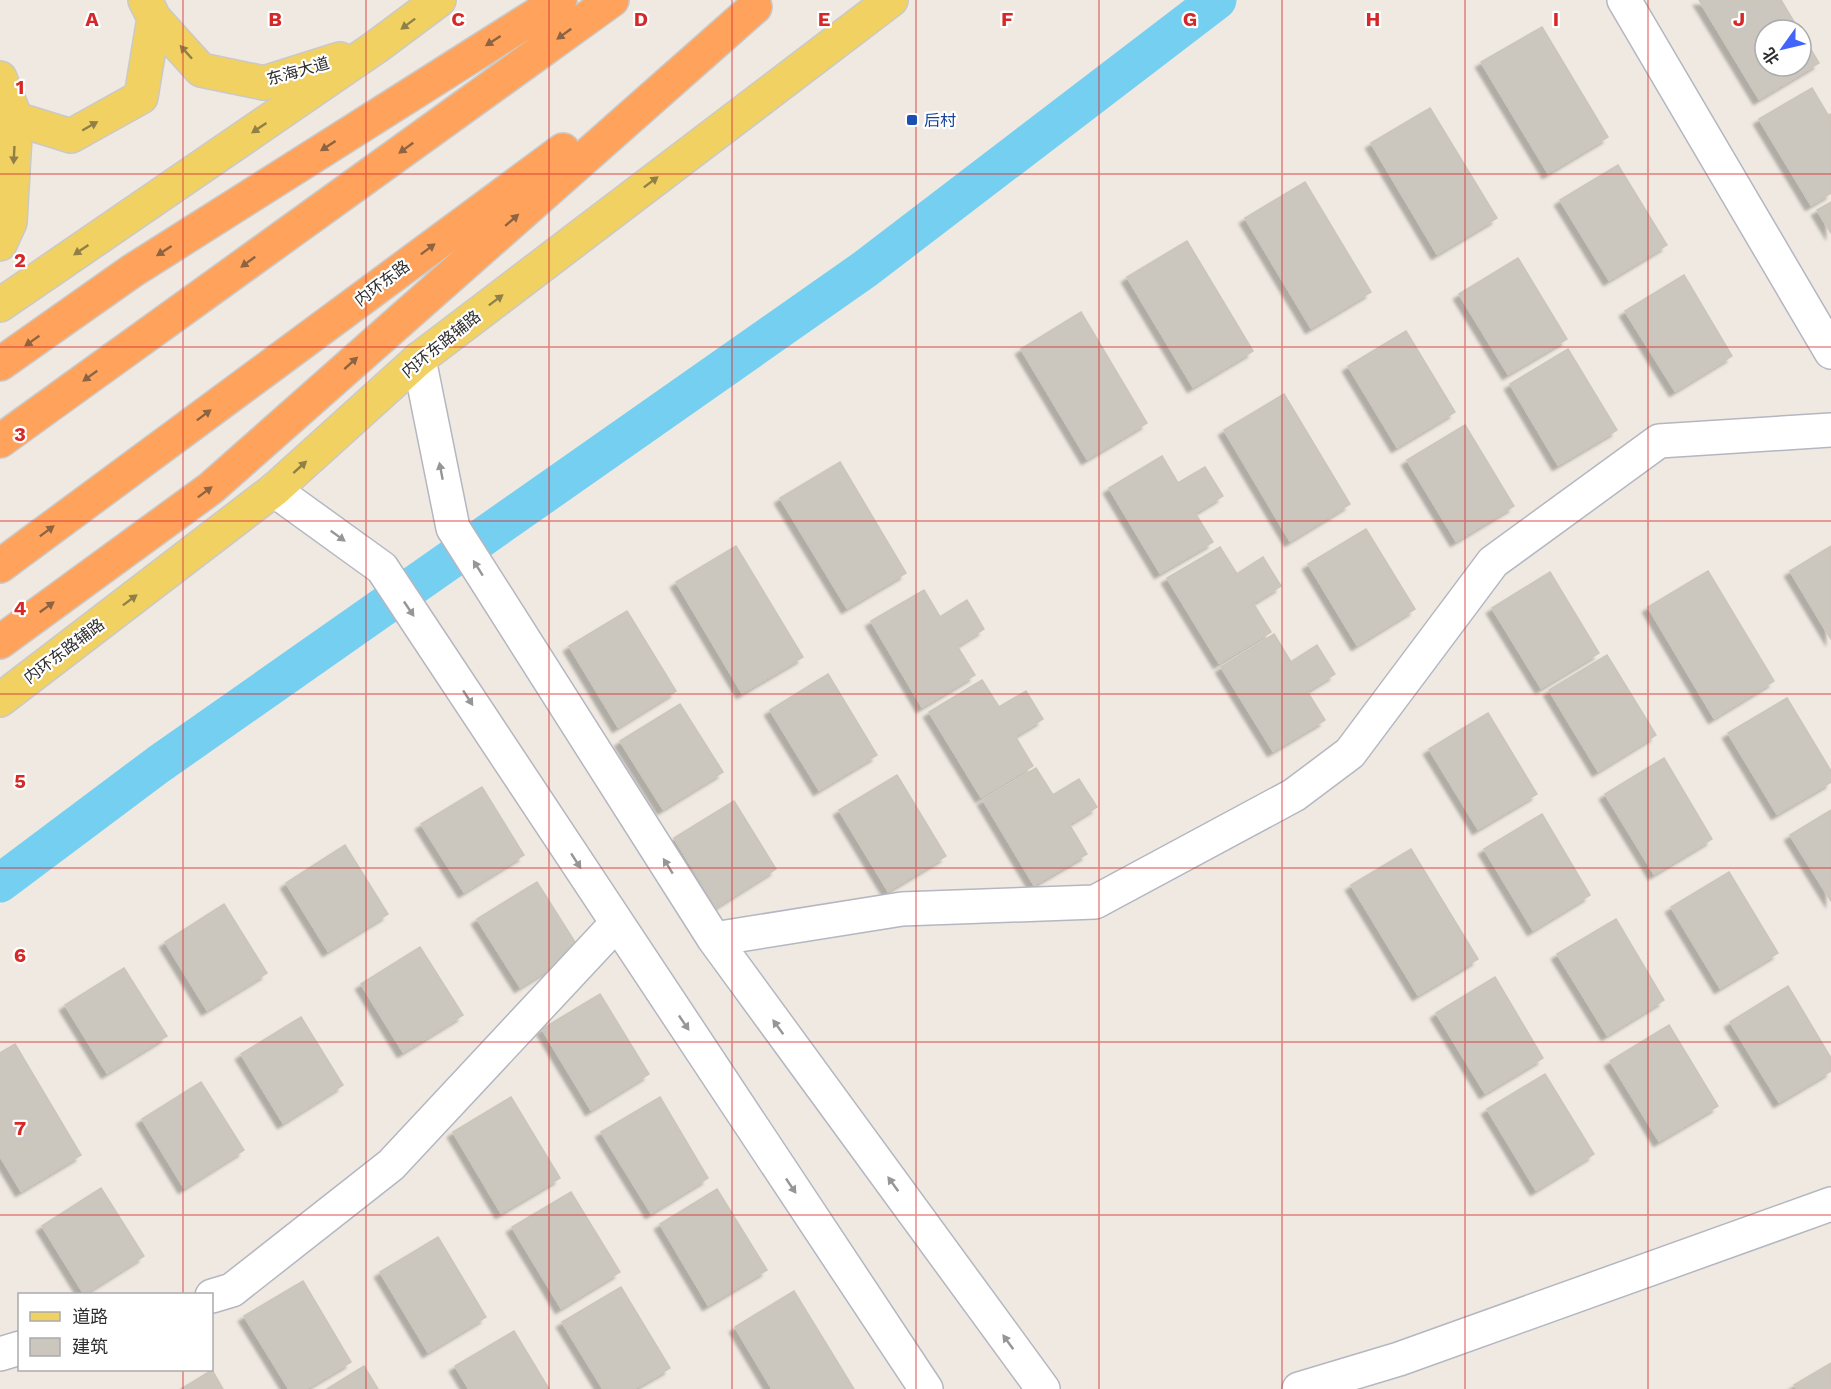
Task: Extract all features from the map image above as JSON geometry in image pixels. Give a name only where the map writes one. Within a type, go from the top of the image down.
[{"type":"highway","points":[[0,364],[132,271],[561,0]]},
{"type":"highway","points":[[0,441],[612,0]]},
{"type":"highway","points":[[0,642],[211,488],[760,4]]},
{"type":"highway","name":"内环东路","points":[[0,566],[760,4]]},
{"type":"main road","points":[[0,305],[376,47],[439,0]]},
{"type":"main road","name":"内环东路辅路","points":[[0,699],[274,490],[419,359],[891,0]]},
{"type":"main road","points":[[15,119],[71,136],[141,97],[150,9]]},
{"type":"main road","name":"东海大道","points":[[150,9],[201,70],[264,83],[376,47]]},
{"type":"main road","points":[[0,78],[15,119],[10,222],[0,244]]},
{"type":"street","points":[[1624,0],[1831,352]]},
{"type":"street","points":[[419,359],[453,528],[714,939],[1042,1389]]},
{"type":"street","points":[[714,939],[902,909],[1095,902],[1294,795],[1350,753],[1493,562],[1659,441],[1831,430]]},
{"type":"street","points":[[274,490],[382,568],[926,1389]]},
{"type":"street","points":[[213,1296],[232,1290],[391,1165],[617,923]]},
{"type":"street","points":[[1299,1389],[1399,1359],[1831,1204]]},
{"type":"street","points":[[0,1354],[18,1349]]},
{"type":"building","points":[[1699,0],[1781,0],[1792,18],[1753,18],[1753,78],[1794,78],[1759,99]]},
{"type":"building","points":[[1542,27],[1608,137],[1548,173],[1481,62]]},
{"type":"building","points":[[1813,53],[1819,63],[1813,67]]},
{"type":"building","points":[[1812,88],[1828,115],[1831,114],[1831,193],[1811,205],[1759,119]]},
{"type":"building","points":[[1430,108],[1497,218],[1437,254],[1371,143]]},
{"type":"building","points":[[1618,165],[1667,245],[1609,280],[1560,200]]},
{"type":"building","points":[[1305,182],[1371,292],[1311,328],[1245,218]]},
{"type":"building","points":[[1831,202],[1831,233],[1817,210]]},
{"type":"building","points":[[1187,241],[1253,351],[1193,387],[1127,277]]},
{"type":"building","points":[[1518,258],[1567,339],[1508,374],[1459,294]]},
{"type":"building","points":[[1684,275],[1732,356],[1675,391],[1625,311]]},
{"type":"building","points":[[1081,312],[1147,423],[1087,459],[1021,349]]},
{"type":"building","points":[[1406,331],[1455,412],[1397,447],[1348,366]]},
{"type":"building","points":[[1568,349],[1617,430],[1558,465],[1510,384]]},
{"type":"building","points":[[1284,394],[1350,504],[1290,541],[1224,430]]},
{"type":"building","points":[[1465,425],[1514,506],[1456,541],[1407,460]]},
{"type":"building","points":[[1162,456],[1178,483],[1205,467],[1223,496],[1195,513],[1213,542],[1160,573],[1109,488]]},
{"type":"building","points":[[840,462],[906,573],[847,608],[780,498]]},
{"type":"building","points":[[1366,529],[1415,609],[1357,645],[1308,564]]},
{"type":"building","points":[[736,546],[803,657],[742,693],[676,582]]},
{"type":"building","points":[[1831,546],[1831,639],[1790,571]]},
{"type":"building","points":[[1220,547],[1237,574],[1263,557],[1281,586],[1253,603],[1271,632],[1219,663],[1167,578]]},
{"type":"building","points":[[1708,571],[1774,681],[1714,718],[1648,607]]},
{"type":"building","points":[[1550,572],[1599,653],[1541,688],[1492,608]]},
{"type":"building","points":[[924,590],[940,617],[967,600],[984,629],[957,646],[975,675],[922,707],[871,621]]},
{"type":"building","points":[[627,611],[676,691],[618,727],[569,646]]},
{"type":"building","points":[[1274,634],[1291,662],[1317,645],[1335,674],[1307,691],[1325,720],[1273,751],[1221,667]]},
{"type":"building","points":[[1607,655],[1656,735],[1598,771],[1549,690]]},
{"type":"building","points":[[828,674],[877,755],[819,790],[770,710]]},
{"type":"building","points":[[982,680],[999,707],[1026,691],[1043,719],[1015,736],[1033,766],[981,797],[929,712]]},
{"type":"building","points":[[1787,698],[1831,771],[1831,782],[1777,814],[1728,733]]},
{"type":"building","points":[[680,704],[723,772],[663,809],[620,741]]},
{"type":"building","points":[[1488,713],[1537,794],[1478,829],[1429,749]]},
{"type":"building","points":[[1664,758],[1712,839],[1654,874],[1605,794]]},
{"type":"building","points":[[1036,768],[1053,795],[1079,779],[1097,807],[1069,824],[1087,854],[1034,885],[983,800]]},
{"type":"building","points":[[897,775],[946,856],[888,891],[839,810]]},
{"type":"building","points":[[482,787],[524,855],[464,892],[421,824]]},
{"type":"building","points":[[734,801],[776,869],[716,907],[674,838]]},
{"type":"building","points":[[1831,810],[1831,901],[1790,835]]},
{"type":"building","points":[[1542,814],[1590,895],[1533,930],[1484,849]]},
{"type":"building","points":[[345,845],[388,914],[328,951],[286,883]]},
{"type":"building","points":[[1411,849],[1478,959],[1418,995],[1351,885]]},
{"type":"building","points":[[1729,872],[1778,953],[1720,988],[1671,907]]},
{"type":"building","points":[[537,882],[580,950],[520,987],[477,919]]},
{"type":"building","points":[[224,904],[267,973],[207,1010],[165,942]]},
{"type":"building","points":[[1616,919],[1664,1000],[1607,1035],[1557,954]]},
{"type":"building","points":[[420,947],[463,1015],[403,1052],[361,984]]},
{"type":"building","points":[[124,968],[167,1036],[107,1073],[65,1005]]},
{"type":"building","points":[[1495,977],[1543,1058],[1485,1093],[1436,1013]]},
{"type":"building","points":[[1788,986],[1831,1058],[1831,1071],[1779,1102],[1730,1022]]},
{"type":"building","points":[[600,994],[649,1074],[591,1110],[542,1029]]},
{"type":"building","points":[[301,1017],[343,1085],[283,1123],[241,1054]]},
{"type":"building","points":[[1669,1025],[1718,1106],[1659,1141],[1610,1061]]},
{"type":"building","points":[[15,1044],[81,1155],[21,1191],[0,1156],[0,1053]]},
{"type":"building","points":[[1545,1074],[1594,1154],[1536,1190],[1487,1109]]},
{"type":"building","points":[[201,1082],[244,1150],[184,1188],[142,1119]]},
{"type":"building","points":[[511,1097],[560,1178],[501,1213],[453,1132]]},
{"type":"building","points":[[660,1097],[708,1178],[651,1213],[601,1132]]},
{"type":"building","points":[[101,1188],[144,1256],[83,1293],[42,1226]]},
{"type":"building","points":[[717,1189],[767,1270],[708,1305],[660,1224]]},
{"type":"building","points":[[571,1192],[620,1272],[561,1308],[512,1227]]},
{"type":"building","points":[[438,1237],[486,1317],[428,1352],[380,1272]]},
{"type":"building","points":[[303,1281],[351,1362],[306,1389],[289,1389],[244,1316]]},
{"type":"building","points":[[621,1287],[670,1368],[634,1389],[603,1389],[562,1322]]},
{"type":"building","points":[[794,1291],[854,1389],[772,1389],[735,1327]]},
{"type":"building","points":[[514,1331],[549,1389],[469,1389],[455,1366]]},
{"type":"building","points":[[1831,1363],[1831,1389],[1797,1389],[1794,1385]]},
{"type":"building","points":[[364,1366],[378,1389],[327,1389]]},
{"type":"building","points":[[213,1371],[223,1389],[181,1389]]},
{"type":"waterway","points":[[0,883],[159,764],[865,269],[1217,0]]},
{"type":"place","name":"后村","points":[[912,120]]}]
